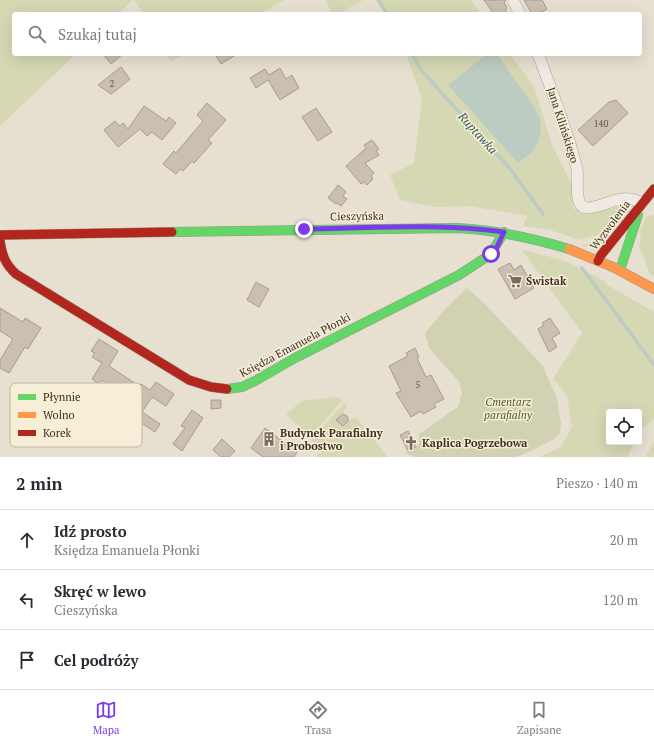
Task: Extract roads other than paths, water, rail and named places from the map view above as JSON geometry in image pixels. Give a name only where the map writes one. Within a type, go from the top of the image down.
[{"type":"street","points":[[513,0],[519,12]]},
{"type":"street","name":"Jana Kilińskiego","points":[[539,56],[574,158],[578,174],[578,201],[586,208],[623,198],[633,199],[642,203]]},
{"type":"street","name":"Wyzwolenia","points":[[598,261],[601,255],[654,189]]},
{"type":"street","name":"Wyzwolenia","points":[[620,270],[642,203]]},
{"type":"street","name":"Cieszyńska","points":[[0,235],[425,227],[468,228],[504,232],[543,240],[620,270],[654,289]]},
{"type":"street","name":"Księdza Emanuela Płonki","points":[[0,241],[2,256],[7,266],[16,274],[189,380],[210,387],[226,389],[242,387],[255,381],[295,358],[459,275],[491,254],[497,247],[504,232]]},
{"type":"waterway","name":"Ruptawka","points":[[378,0],[386,12]]},
{"type":"waterway","name":"Ruptawka","points":[[413,56],[422,71],[511,170],[543,214]]},
{"type":"waterway","name":"Ruptawka","points":[[582,268],[654,365]]},
{"type":"place","name":"Świstak","points":[[515,281]]},
{"type":"place","name":"Budynek Parafialny i Probostwo","points":[[269,439]]},
{"type":"place","name":"Kaplica Pogrzebowa","points":[[411,443]]},
{"type":"park label","name":"Cmentarz parafialny","points":[[508,408]]}]
